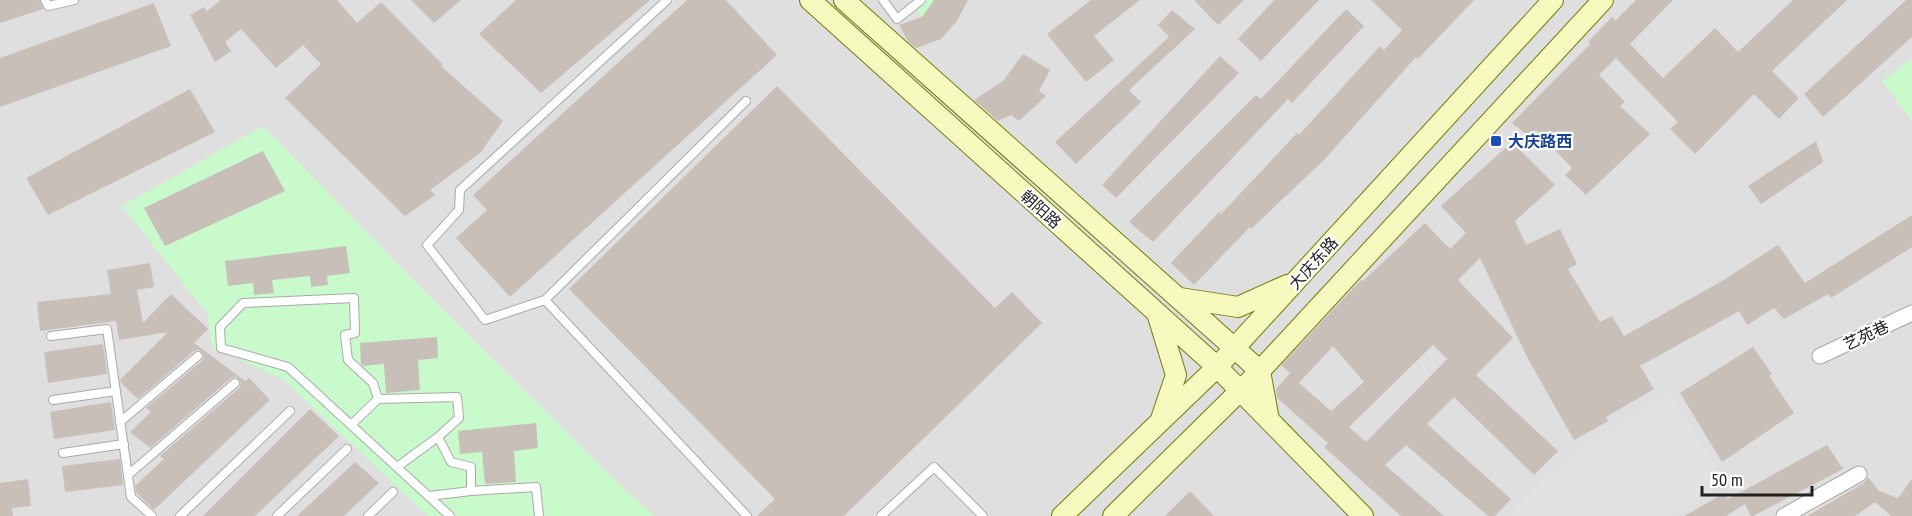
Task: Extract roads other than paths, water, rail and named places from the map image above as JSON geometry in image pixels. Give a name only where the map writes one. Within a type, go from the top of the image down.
[{"type":"main road","name":"朝阳路","points":[[810,0],[1217,367],[1363,516]]},
{"type":"main road","name":"朝阳路","points":[[844,0],[1260,371]]},
{"type":"main road","name":"大庆东路","points":[[1062,516],[1217,367],[1554,0]]},
{"type":"main road","name":"大庆东路","points":[[1113,516],[1260,371],[1603,0]]},
{"type":"main road","points":[[1180,298],[1238,308],[1295,282]]},
{"type":"main road","points":[[1157,313],[1176,375],[1160,422]]},
{"type":"main road","points":[[1260,371],[1269,420]]},
{"type":"street","name":"艺苑巷","points":[[1820,356],[1912,313]]},
{"type":"street","points":[[1784,516],[1859,474]]},
{"type":"lane","points":[[45,0],[48,6],[75,0]]},
{"type":"lane","points":[[667,0],[460,190],[459,210],[427,245],[485,320],[544,300],[746,101]]},
{"type":"lane","points":[[883,0],[897,19],[921,0]]},
{"type":"lane","points":[[378,399],[374,383],[348,360],[345,334],[355,333],[354,298],[243,303],[220,327],[221,348],[288,367],[450,516]]},
{"type":"lane","points":[[544,300],[747,516]]},
{"type":"lane","points":[[51,336],[107,329],[131,497],[152,516]]},
{"type":"lane","points":[[120,422],[198,356]]},
{"type":"lane","points":[[128,475],[234,383]]},
{"type":"lane","points":[[53,400],[116,391]]},
{"type":"lane","points":[[351,425],[378,399],[457,397],[459,418],[438,437],[397,467]]},
{"type":"lane","points":[[180,516],[290,411]]},
{"type":"lane","points":[[438,437],[451,462],[471,467],[471,491]]},
{"type":"lane","points":[[63,453],[124,444]]},
{"type":"lane","points":[[277,516],[347,448]]},
{"type":"lane","points":[[881,516],[934,467],[983,516]]},
{"type":"lane","points":[[429,496],[536,487],[539,516]]},
{"type":"lane","points":[[368,516],[393,492]]},
{"type":"place","name":"大庆路西","points":[[1496,141]]}]
